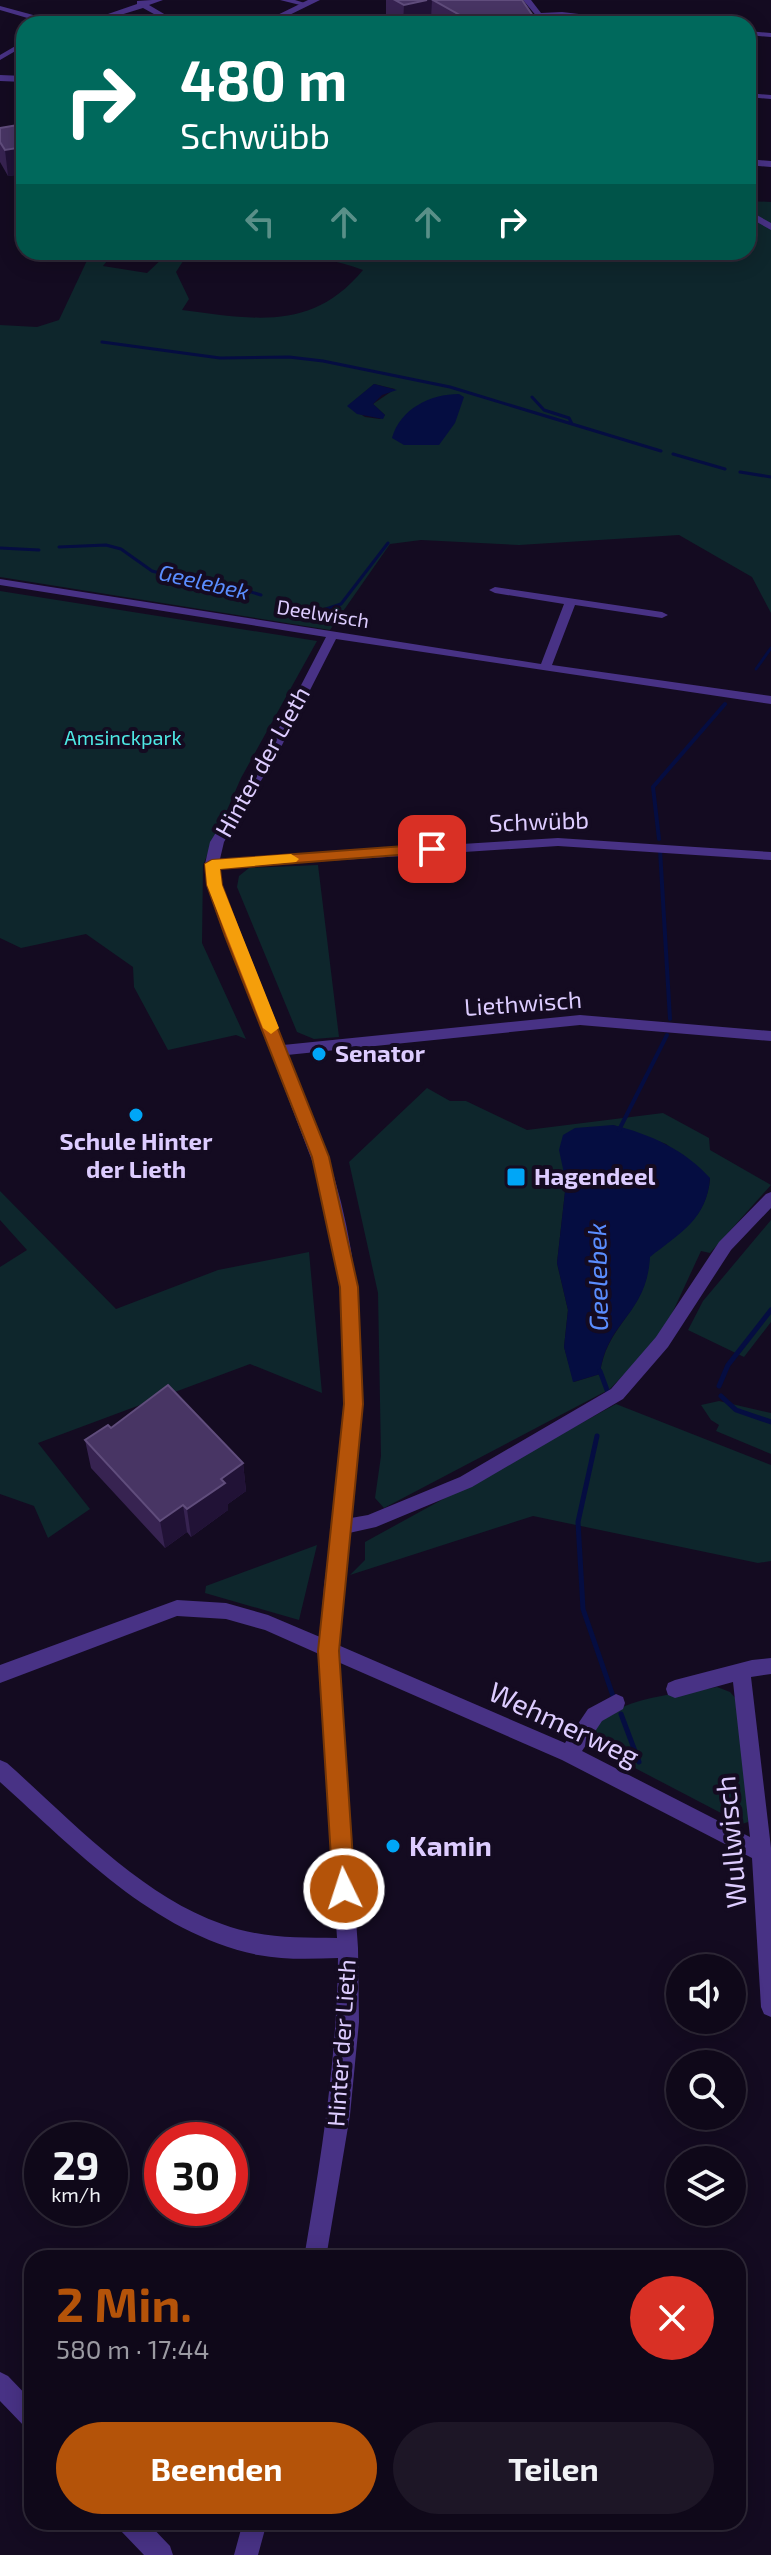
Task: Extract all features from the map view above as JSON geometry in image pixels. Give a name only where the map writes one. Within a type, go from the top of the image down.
[{"type":"street","points":[[135,0],[163,16]]},
{"type":"street","points":[[113,16],[159,0]]},
{"type":"street","points":[[284,0],[304,4]]},
{"type":"street","points":[[280,16],[315,0]]},
{"type":"street","points":[[527,0],[540,15],[553,16]]},
{"type":"street","points":[[0,8],[28,16]]},
{"type":"street","name":"Deelwisch","points":[[0,582],[545,668],[771,700]]},
{"type":"street","points":[[495,590],[662,615]]},
{"type":"street","points":[[545,668],[571,601]]},
{"type":"street","name":"Hinter der Lieth","points":[[316,2250],[339,2115],[348,2022],[348,1948],[328,1651],[354,1389],[349,1287],[327,1179],[214,885],[212,864],[223,831],[273,751],[333,634]]},
{"type":"street","name":"Schwübb","points":[[212,864],[558,842],[608,842],[771,856]]},
{"type":"street","name":"Liethwisch","points":[[278,1051],[580,1020],[771,1036]]},
{"type":"street","points":[[342,1527],[370,1522],[466,1482],[617,1394],[662,1342],[725,1246],[771,1198]]},
{"type":"street","points":[[0,1674],[177,1608],[226,1611],[268,1623],[328,1651]]},
{"type":"street","name":"Wehmerweg","points":[[328,1651],[569,1754],[766,1856]]},
{"type":"street","points":[[675,1689],[771,1666]]},
{"type":"street","name":"Wullwisch","points":[[741,1672],[766,1856],[771,2007]]},
{"type":"street","points":[[569,1754],[595,1715],[616,1703]]},
{"type":"street","points":[[0,1769],[145,1895],[197,1925],[257,1945],[348,1948]]},
{"type":"street","points":[[0,2384],[24,2410]]},
{"type":"street","points":[[138,2530],[161,2555]]},
{"type":"street","points":[[246,2555],[253,2530]]},
{"type":"green space","points":[[756,201],[771,202],[771,613],[752,577],[679,535],[519,545],[421,540],[390,544],[330,630],[0,577],[0,325],[37,327],[59,320],[87,260],[108,260],[103,266],[147,273],[161,260],[184,260],[176,272],[189,299],[182,310],[257,318],[280,317],[323,304],[363,270],[328,260],[756,260]],"holes":[[[374,384],[395,389],[373,404],[385,415],[380,419],[365,417],[348,406]]]},
{"type":"green space","name":"Amsinckpark","points":[[0,591],[317,641],[241,778],[203,865],[202,943],[246,1039],[236,1035],[168,1050],[134,987],[133,967],[86,934],[21,948],[0,938]]},
{"type":"green space","points":[[318,865],[339,1037],[314,1039],[297,1032],[237,887],[239,876],[249,868]]},
{"type":"green space","points":[[427,1088],[450,1101],[466,1101],[527,1130],[663,1113],[709,1138],[710,1150],[771,1185],[710,1253],[701,1251],[663,1333],[610,1389],[384,1508],[375,1498],[381,1456],[378,1293],[349,1162]],"holes":[[[613,1125],[666,1144],[710,1179],[703,1205],[689,1224],[649,1257],[642,1291],[610,1342],[600,1374],[574,1382],[564,1347],[568,1310],[557,1263],[566,1183]]]},
{"type":"green space","points":[[0,1191],[116,1309],[218,1270],[309,1252],[322,1393],[250,1364],[38,1443],[90,1509],[48,1538],[34,1506],[0,1494],[0,1267],[27,1250],[0,1220]]},
{"type":"green space","points":[[771,1220],[771,1322],[744,1357],[688,1330],[703,1301]]},
{"type":"green space","points":[[719,1401],[771,1413],[771,1454],[716,1431],[719,1425],[711,1420],[701,1405]]},
{"type":"green space","points":[[616,1404],[771,1465],[771,1561],[758,1563],[533,1516],[350,1575],[365,1560],[365,1542]]},
{"type":"green space","points":[[317,1545],[299,1620],[205,1593],[206,1586]]},
{"type":"green space","points":[[717,1687],[730,1692],[738,1701],[750,1816],[748,1822],[742,1824],[589,1744],[595,1728],[623,1707],[641,1700]]},
{"type":"water","points":[[374,384],[397,390],[382,395],[373,404],[385,415],[383,419],[357,414],[347,406]]},
{"type":"water","points":[[459,394],[464,397],[455,423],[439,445],[404,445],[392,438],[402,419],[418,405],[437,397]]},
{"type":"water","points":[[613,1125],[666,1144],[690,1159],[710,1178],[708,1192],[698,1215],[690,1224],[650,1257],[642,1292],[610,1342],[600,1374],[573,1382],[564,1347],[568,1310],[557,1263],[566,1183],[559,1150],[563,1135],[575,1128]]},
{"type":"building","points":[[395,0],[427,0],[404,5]]},
{"type":"building","points":[[433,0],[522,0],[533,16],[513,15],[462,16]]},
{"type":"building","points":[[16,125],[16,148],[5,150],[0,142],[0,128]]},
{"type":"building","points":[[168,1385],[243,1463],[221,1479],[225,1483],[187,1509],[183,1505],[160,1521],[85,1440],[108,1425],[111,1428]]},
{"type":"waterway","points":[[102,342],[220,358],[289,357],[323,361],[450,387],[661,451]]},
{"type":"waterway","points":[[532,397],[544,410],[569,418],[572,424]]},
{"type":"waterway","points":[[673,454],[725,469]]},
{"type":"waterway","name":"Geelebek","points":[[740,472],[771,477]]},
{"type":"waterway","points":[[323,610],[341,604],[388,543]]},
{"type":"waterway","name":"Geelebek","points":[[59,547],[106,545],[121,549],[152,571],[174,577],[199,576],[261,595]]},
{"type":"waterway","points":[[0,548],[39,550]]},
{"type":"waterway","name":"Geelebek","points":[[756,669],[771,648]]},
{"type":"waterway","name":"Geelebek","points":[[659,839],[653,787],[725,704]]},
{"type":"waterway","name":"Geelebek","points":[[660,850],[670,1019]]},
{"type":"waterway","name":"Geelebek","points":[[619,1130],[667,1035]]},
{"type":"waterway","points":[[719,1386],[728,1365],[771,1310]]},
{"type":"waterway","name":"Geelebek","points":[[600,1371],[607,1390]]},
{"type":"waterway","points":[[721,1396],[736,1410],[771,1422]]},
{"type":"waterway","name":"Geelebek","points":[[597,1436],[578,1522],[583,1609],[613,1696]]},
{"type":"waterway","name":"Geelebek","points":[[621,1714],[639,1762]]},
{"type":"slow traffic","points":[[271,1028],[214,885],[212,864],[291,859]]},
{"type":"place","name":"Senator","points":[[319,1054]]},
{"type":"place","name":"Schule Hinter der Lieth","points":[[136,1115]]},
{"type":"place","name":"Hagendeel","points":[[516,1177]]},
{"type":"place","name":"Kamin","points":[[393,1846]]},
{"type":"route","points":[[344,1889],[328,1651],[354,1404],[349,1287],[339,1230],[320,1157],[214,885],[212,864],[432,849]]}]
